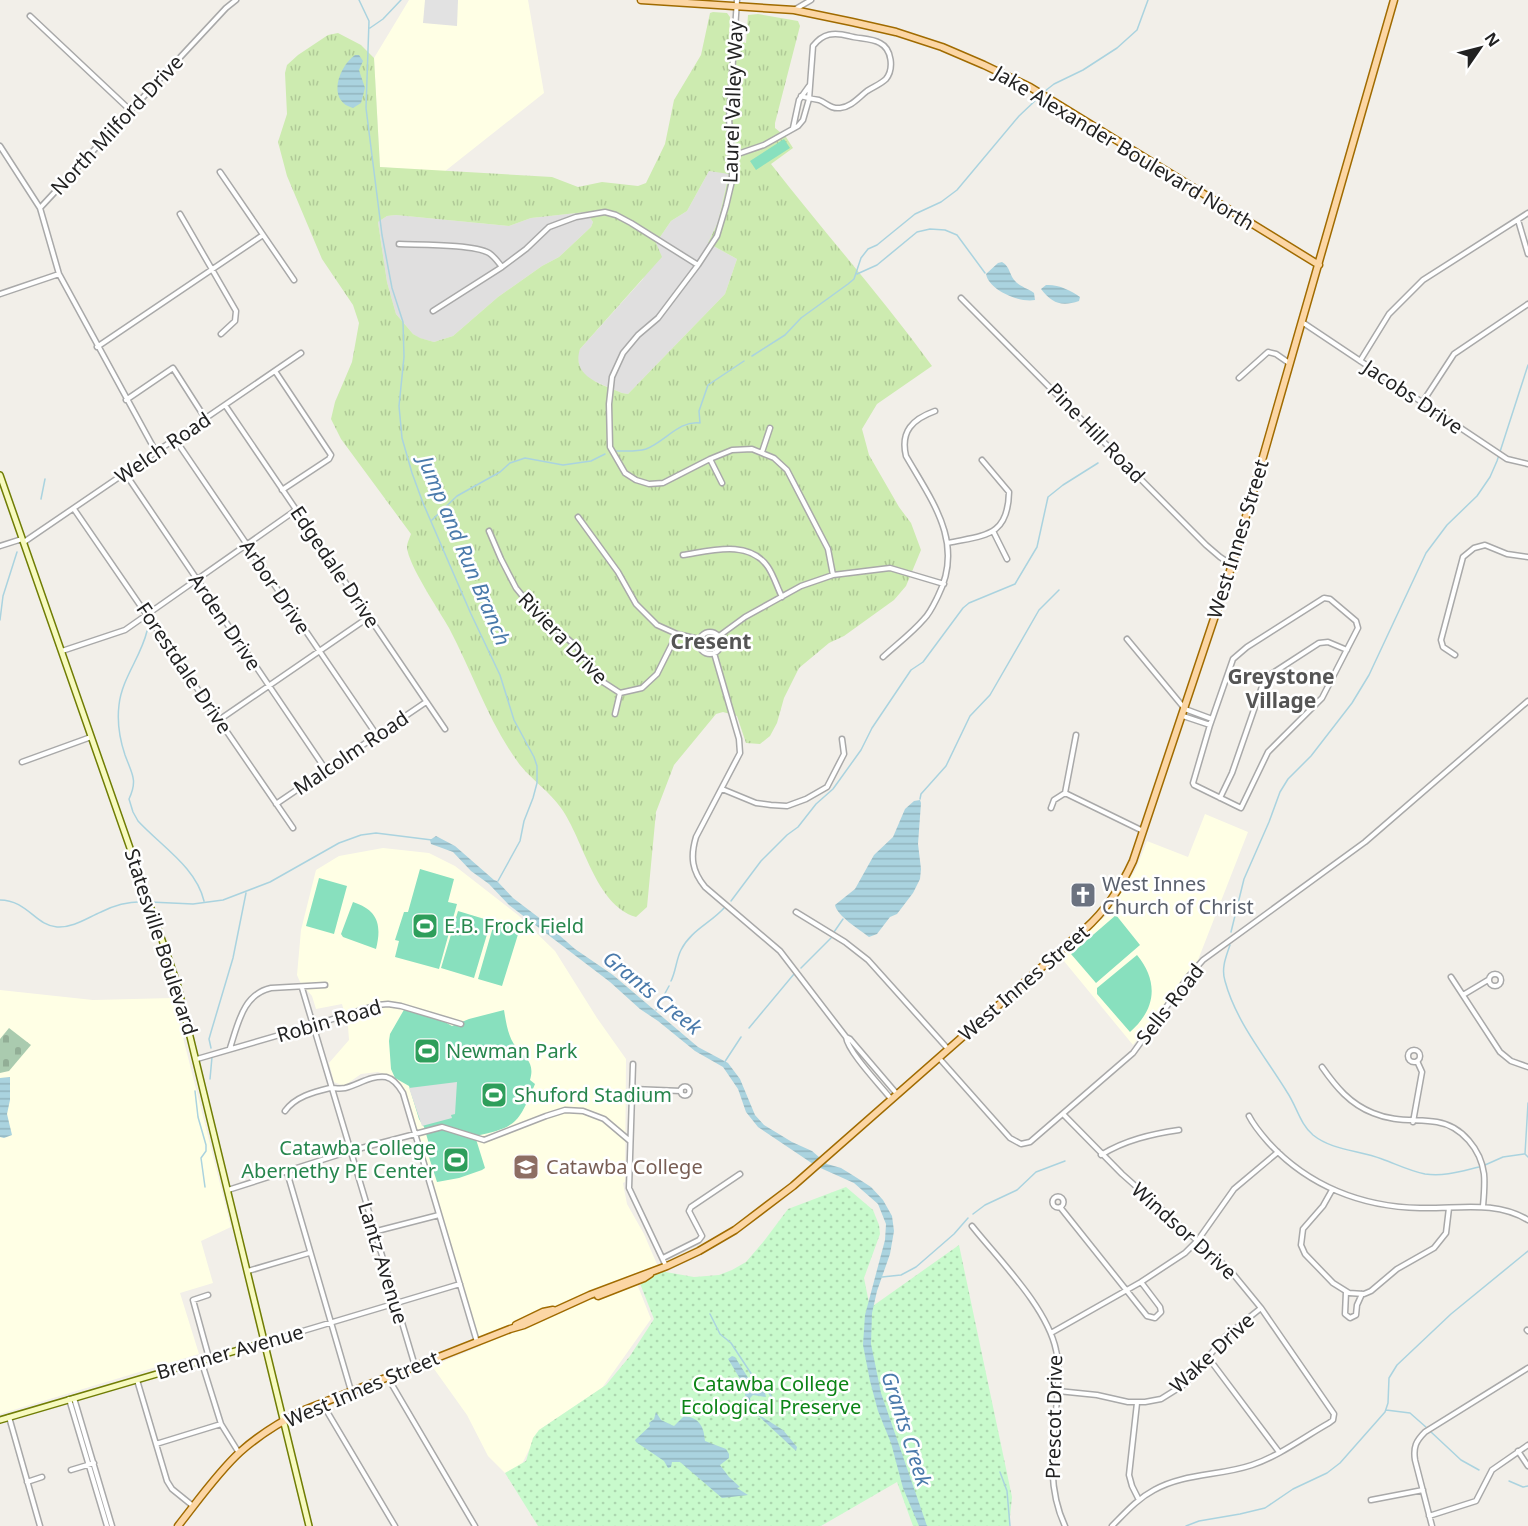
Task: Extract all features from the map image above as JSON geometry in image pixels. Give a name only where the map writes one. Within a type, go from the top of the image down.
[{"type":"main road","name":"Jake Alexander Boulevard North","points":[[641,0],[737,3],[794,10],[896,32],[942,47],[1030,87],[1318,265]]},
{"type":"main road","name":"West Innes Street","points":[[178,1526],[239,1453],[258,1437],[285,1420],[415,1366],[524,1325],[585,1298],[592,1298],[644,1278],[655,1270],[699,1251],[726,1235],[774,1201],[1099,917],[1122,884],[1133,861],[1232,565],[1394,0]]},
{"type":"main road","name":"Statesville Boulevard","points":[[0,475],[177,983],[309,1526]]},
{"type":"main road","name":"Brenner Avenue","points":[[0,1420],[266,1342]]},
{"type":"street","name":"North Milford Drive","points":[[59,274],[40,208],[236,0]]},
{"type":"street","points":[[794,10],[811,0]]},
{"type":"street","name":"Laurel Valley Way","points":[[737,3],[729,118],[732,181],[717,236],[658,318],[638,335],[623,353],[612,376],[608,428],[610,447],[617,462],[624,473],[642,483],[663,483],[710,459],[740,448],[762,452]]},
{"type":"street","points":[[30,16],[130,110]]},
{"type":"street","points":[[732,156],[764,145],[793,129],[803,120],[809,99],[813,46],[825,35],[838,33],[871,40],[882,43],[889,51],[891,63],[889,74],[884,81],[850,105],[839,108],[830,107],[822,101],[809,99],[801,96]]},
{"type":"street","points":[[793,129],[801,96],[809,86]]},
{"type":"street","points":[[0,146],[40,208]]},
{"type":"street","points":[[220,172],[294,280]]},
{"type":"street","points":[[433,311],[502,267],[526,249],[549,227],[605,212],[631,223],[698,265]]},
{"type":"street","points":[[1360,361],[1389,314],[1423,280],[1528,213]]},
{"type":"street","points":[[180,214],[237,311],[235,321],[220,333]]},
{"type":"street","points":[[1518,220],[1528,254]]},
{"type":"street","points":[[97,347],[263,235]]},
{"type":"street","points":[[399,244],[429,244],[482,250],[491,254],[502,267]]},
{"type":"street","points":[[0,294],[59,274],[156,452]]},
{"type":"street","name":"Pine Hill Road","points":[[962,298],[1206,545],[1232,565]]},
{"type":"street","points":[[1422,403],[1454,354],[1528,304]]},
{"type":"street","name":"Jacobs Drive","points":[[1302,322],[1507,459],[1528,464]]},
{"type":"street","points":[[1239,378],[1268,352],[1276,354],[1290,364]]},
{"type":"street","name":"Welch Road","points":[[0,546],[24,540],[75,508],[301,353]]},
{"type":"street","points":[[126,400],[173,368],[205,418]]},
{"type":"street","points":[[275,371],[331,455],[329,459],[282,490]]},
{"type":"street","name":"Edgedale Drive","points":[[225,405],[445,729]]},
{"type":"street","points":[[883,657],[925,619],[944,584],[950,557],[944,526],[906,456],[903,443],[912,424],[935,411]]},
{"type":"street","points":[[770,428],[762,452],[774,458],[787,470],[828,549],[833,575]]},
{"type":"street","name":"Arbor Drive","points":[[176,439],[376,734]]},
{"type":"street","points":[[710,459],[722,483]]},
{"type":"street","points":[[948,543],[993,531],[1001,526],[1008,510],[1009,492],[982,460]]},
{"type":"street","name":"Arden Drive","points":[[125,473],[326,770]]},
{"type":"street","name":"Forestdale Drive","points":[[75,508],[293,828]]},
{"type":"street","points":[[61,651],[125,630],[296,510]]},
{"type":"street","points":[[578,517],[618,572],[636,604],[657,625],[677,634],[699,639]]},
{"type":"street","name":"Riviera Drive","points":[[489,531],[516,588],[534,610],[577,647],[603,682],[620,693],[642,688],[657,674],[677,634]]},
{"type":"street","points":[[993,531],[1007,559]]},
{"type":"street","points":[[1455,655],[1443,647],[1441,640],[1463,557],[1474,548],[1485,545],[1507,554],[1528,557]]},
{"type":"street","points":[[683,555],[728,548],[748,552],[767,565],[782,597]]},
{"type":"street","points":[[719,636],[745,617],[801,586],[833,575],[890,568],[944,584]]},
{"type":"street","points":[[1324,598],[1330,599],[1358,623],[1358,628],[1322,698],[1268,752],[1244,806],[1238,807],[1193,783],[1212,719],[1231,663],[1236,656],[1324,598]]},
{"type":"street","points":[[219,720],[369,617]]},
{"type":"street","points":[[706,632],[713,632],[719,636],[721,646],[714,653],[703,652],[699,646],[699,639],[706,632]]},
{"type":"street","points":[[1127,639],[1184,712],[1210,725]]},
{"type":"street","points":[[1220,798],[1232,773],[1265,678],[1319,643],[1328,642],[1347,650]]},
{"type":"street","points":[[714,653],[740,747],[738,759],[696,837],[692,850],[697,877],[705,887],[780,951],[846,1037],[879,1074],[894,1097]]},
{"type":"street","points":[[615,714],[620,693]]},
{"type":"street","name":"Sells Road","points":[[939,1058],[1010,1138],[1017,1143],[1030,1142],[1133,1053],[1203,960],[1365,842],[1528,701]]},
{"type":"street","name":"Malcolm Road","points":[[276,804],[426,702]]},
{"type":"street","points":[[1184,712],[1212,719]]},
{"type":"street","points":[[1051,808],[1054,800],[1065,793],[1076,735]]},
{"type":"street","points":[[22,762],[92,737]]},
{"type":"street","points":[[722,789],[756,803],[771,805],[787,806],[806,799],[827,787],[844,754],[842,739]]},
{"type":"street","points":[[1065,793],[1143,831]]},
{"type":"street","points":[[796,912],[868,960],[948,1049]]},
{"type":"street","points":[[1450,977],[1503,1056],[1528,1067]]},
{"type":"street","points":[[1462,995],[1488,980]]},
{"type":"street","points":[[230,1048],[243,1010],[255,995],[271,988],[325,985]]},
{"type":"street","name":"Lantz Avenue","points":[[302,988],[373,1232],[415,1366]]},
{"type":"street","name":"Robin Road","points":[[197,1059],[377,1005],[388,1004],[461,1024]]},
{"type":"street","points":[[846,1037],[847,1042],[874,1078],[894,1097]]},
{"type":"street","points":[[1413,1122],[1422,1072],[1417,1061]]},
{"type":"street","points":[[633,1064],[628,1188],[666,1266]]},
{"type":"street","points":[[1322,1067],[1339,1090],[1365,1109],[1391,1119],[1435,1122],[1450,1126],[1465,1137],[1482,1162],[1484,1206]]},
{"type":"street","points":[[874,1078],[879,1074]]},
{"type":"street","points":[[285,1112],[292,1102],[299,1098],[332,1088],[344,1088],[378,1077],[392,1080],[403,1093],[477,1342]]},
{"type":"street","points":[[633,1089],[681,1091]]},
{"type":"street","points":[[228,1190],[350,1150],[445,1126],[484,1140],[558,1112],[574,1110],[604,1119],[630,1141]]},
{"type":"street","name":"Windsor Drive","points":[[1063,1114],[1101,1155],[1228,1269],[1261,1308],[1332,1411],[1334,1417],[1329,1423],[1280,1452]]},
{"type":"street","points":[[1249,1116],[1257,1129],[1278,1152],[1302,1172],[1332,1190],[1382,1206],[1449,1208],[1484,1206],[1510,1211],[1528,1220]]},
{"type":"street","points":[[1101,1155],[1117,1146],[1143,1137],[1179,1130]]},
{"type":"street","points":[[1051,1333],[1177,1259],[1198,1240],[1234,1189],[1278,1152]]},
{"type":"street","points":[[287,1172],[351,1392]]},
{"type":"street","points":[[663,1258],[699,1240],[702,1236],[689,1211],[740,1174]]},
{"type":"street","points":[[1332,1190],[1323,1206],[1303,1229],[1301,1245],[1305,1254],[1333,1283],[1346,1292],[1362,1294],[1378,1287],[1396,1269],[1434,1248],[1440,1243],[1448,1227],[1449,1208]]},
{"type":"street","points":[[1059,1207],[1147,1316],[1155,1318],[1161,1312],[1160,1307],[1141,1282]]},
{"type":"street","points":[[373,1232],[439,1215]]},
{"type":"street","name":"Prescot Drive","points":[[972,1226],[1037,1308],[1051,1333],[1058,1358],[1052,1479],[1056,1504],[1065,1526]]},
{"type":"street","points":[[248,1271],[309,1252]]},
{"type":"street","name":"Brenner Avenue","points":[[266,1342],[460,1284]]},
{"type":"street","points":[[1346,1292],[1345,1314],[1350,1318],[1356,1315],[1362,1294]]},
{"type":"street","points":[[208,1295],[193,1300],[209,1358]]},
{"type":"street","name":"Wake Drive","points":[[1058,1391],[1137,1402],[1161,1399],[1179,1389],[1189,1380],[1207,1356],[1232,1330],[1261,1308]]},
{"type":"street","points":[[1112,1526],[1153,1490],[1174,1481],[1245,1467],[1280,1452],[1207,1356]]},
{"type":"street","points":[[201,1360],[221,1424],[239,1453]]},
{"type":"street","points":[[1432,1526],[1413,1450],[1419,1437],[1528,1368]]},
{"type":"street","points":[[388,1378],[475,1526]]},
{"type":"street","points":[[137,1380],[167,1481],[172,1489],[193,1507]]},
{"type":"street","points":[[72,1399],[112,1526]]},
{"type":"street","points":[[72,1399],[88,1465],[107,1526]]},
{"type":"street","points":[[1137,1402],[1129,1475],[1139,1500]]},
{"type":"street","points":[[322,1403],[395,1526]]},
{"type":"street","points":[[9,1417],[40,1526]]},
{"type":"street","points":[[156,1444],[221,1424]]},
{"type":"street","points":[[1430,1516],[1476,1501],[1492,1470],[1528,1445]]},
{"type":"street","points":[[1518,1451],[1528,1466]]},
{"type":"street","points":[[71,1470],[94,1463]]},
{"type":"street","points":[[27,1482],[42,1477]]},
{"type":"street","points":[[1371,1500],[1423,1490]]},
{"type":"shaded area","points":[[409,0],[528,0],[544,93],[444,172],[380,167],[374,58]]},
{"type":"shaded area","points":[[425,0],[458,0],[457,26],[423,23]]},
{"type":"shaded area","points":[[709,171],[729,173],[718,222],[708,243],[737,259],[725,294],[628,394],[587,378],[580,369],[577,356],[580,349],[643,279],[656,243],[671,221],[687,211]]},
{"type":"shaded area","points":[[586,212],[593,222],[591,227],[559,257],[498,297],[453,336],[434,342],[419,338],[396,314],[387,282],[378,222],[387,216],[509,226],[531,218]]},
{"type":"shaded area","points":[[1205,814],[1248,832],[1198,960],[1133,1045],[1059,955],[1107,915],[1136,869],[1147,841],[1188,857]]},
{"type":"shaded area","name":"Catawba College","points":[[383,848],[429,853],[455,866],[518,915],[555,951],[626,1059],[625,1182],[623,1183],[627,1204],[644,1234],[659,1269],[633,1274],[651,1319],[602,1388],[539,1430],[522,1464],[505,1473],[488,1456],[467,1415],[432,1366],[481,1346],[404,1088],[392,1077],[378,1072],[361,1074],[344,1086],[334,1082],[329,1063],[349,1040],[342,1004],[316,1009],[312,996],[297,975],[301,930],[316,870],[339,856]]},
{"type":"shaded area","points":[[0,990],[93,1000],[173,998],[231,1227],[201,1241],[213,1283],[180,1293],[199,1354],[0,1414]]},
{"type":"shaded area","points":[[457,1082],[455,1114],[451,1115],[452,1118],[422,1126],[409,1088]]},
{"type":"green space","points":[[710,13],[727,13],[730,17],[729,39],[746,43],[748,15],[758,14],[798,21],[800,26],[775,123],[775,128],[786,137],[793,148],[771,164],[893,314],[932,366],[877,404],[862,429],[869,455],[899,507],[911,523],[921,550],[906,586],[894,600],[844,636],[829,643],[799,668],[784,698],[777,723],[770,736],[760,744],[746,743],[737,716],[723,712],[716,714],[674,765],[656,812],[647,907],[636,917],[622,910],[600,886],[561,808],[520,765],[499,733],[458,645],[413,565],[407,547],[411,534],[341,439],[331,419],[335,402],[352,362],[359,323],[353,305],[322,259],[287,176],[278,142],[287,114],[285,73],[287,65],[328,35],[338,33],[361,45],[374,58],[380,167],[552,177],[578,187],[602,182],[638,186],[646,183],[665,144],[674,100],[701,55]],"holes":[[[709,171],[729,174],[718,222],[708,243],[737,259],[725,294],[628,394],[597,383],[584,373],[580,366],[578,359],[580,349],[662,257],[656,243],[671,221],[687,211]],[[586,212],[593,222],[591,227],[559,257],[498,297],[453,336],[434,342],[420,338],[413,334],[396,314],[387,282],[378,222],[387,216],[509,226],[531,218]]]},
{"type":"green space","points":[[784,139],[790,148],[756,170],[750,161]]},
{"type":"green space","name":"E.B. Frock Field","points":[[420,869],[454,879],[448,902],[457,904],[439,969],[395,957],[399,941],[395,940],[404,912],[408,912]]},
{"type":"green space","points":[[319,878],[347,886],[334,934],[306,926]]},
{"type":"green space","points":[[353,902],[368,909],[376,920],[378,940],[376,949],[343,937],[341,934]]},
{"type":"green space","points":[[458,911],[491,921],[474,978],[441,968]]},
{"type":"green space","points":[[1116,915],[1140,945],[1096,983],[1071,954]]},
{"type":"green space","points":[[495,920],[520,928],[502,986],[478,979]]},
{"type":"green space","points":[[1137,955],[1149,975],[1152,995],[1145,1014],[1130,1032],[1097,994],[1097,988]]},
{"type":"green space","points":[[405,1008],[431,1014],[452,1026],[504,1010],[511,1039],[530,1065],[530,1080],[535,1084],[520,1116],[514,1122],[500,1130],[475,1136],[485,1168],[482,1170],[459,1178],[437,1182],[428,1154],[429,1144],[409,1086],[395,1078],[391,1069],[390,1034]]},
{"type":"green space","points":[[9,1028],[31,1045],[9,1071],[0,1073],[0,1039]]},
{"type":"green space","name":"Catawba College Ecological Preserve","points":[[846,1187],[873,1210],[879,1225],[880,1234],[864,1278],[870,1308],[959,1245],[1012,1497],[1009,1526],[913,1526],[897,1482],[821,1526],[538,1526],[505,1473],[526,1461],[533,1438],[539,1430],[606,1385],[630,1356],[654,1319],[639,1281],[660,1271],[694,1277],[719,1275],[732,1270],[746,1262],[788,1209]]},
{"type":"water","points":[[355,55],[359,55],[363,61],[359,70],[365,88],[361,103],[353,108],[340,98],[338,83],[344,67]]},
{"type":"water","points":[[1002,262],[1007,266],[1016,282],[1034,293],[1035,300],[1013,297],[999,290],[988,280],[986,274]]},
{"type":"water","points":[[1046,285],[1055,285],[1068,290],[1080,297],[1079,301],[1062,304],[1053,301],[1041,289]]},
{"type":"water","points":[[920,800],[918,844],[920,879],[913,893],[897,914],[890,917],[877,934],[869,937],[844,918],[835,905],[855,889],[874,855],[893,837],[905,809],[914,801]]},
{"type":"water","points":[[436,836],[455,846],[497,881],[513,898],[575,949],[613,975],[698,1047],[728,1063],[740,1079],[755,1115],[764,1125],[812,1151],[827,1164],[841,1168],[854,1176],[871,1187],[883,1200],[892,1216],[894,1231],[890,1254],[872,1313],[871,1344],[881,1393],[927,1526],[919,1526],[903,1488],[891,1443],[878,1411],[863,1345],[865,1315],[885,1240],[886,1224],[878,1204],[854,1183],[816,1166],[758,1127],[746,1112],[738,1089],[723,1067],[695,1051],[509,905],[453,852],[431,844],[430,840]]},
{"type":"water","points":[[10,1077],[10,1100],[7,1114],[12,1135],[4,1138],[0,1137],[0,1078]]},
{"type":"water","points":[[735,1357],[752,1384],[765,1393],[766,1397],[753,1395],[750,1398],[751,1406],[756,1413],[783,1430],[797,1447],[796,1451],[748,1406],[742,1382],[728,1359]]},
{"type":"water","points":[[656,1412],[661,1420],[674,1426],[684,1416],[697,1421],[704,1431],[705,1441],[726,1449],[729,1458],[720,1465],[740,1487],[737,1488],[748,1495],[722,1498],[680,1462],[672,1462],[671,1467],[668,1468],[664,1461],[636,1442],[635,1440],[650,1426],[649,1423],[654,1419]]},
{"type":"waterway","name":"Jump and Run Branch","points":[[359,0],[369,21],[366,108],[382,235],[392,288],[403,322],[404,357],[399,406],[402,438],[423,503],[500,675],[514,720],[537,766],[537,783],[520,841],[498,881]]},
{"type":"waterway","points":[[370,28],[383,19],[401,0]]},
{"type":"waterway","points":[[1045,91],[1117,48],[1137,30],[1148,0]]},
{"type":"waterway","points":[[752,356],[785,335],[801,318],[854,279],[861,258],[868,249],[877,245],[915,214],[941,202],[957,190],[1019,116],[1038,98]]},
{"type":"waterway","points":[[857,274],[877,265],[917,232],[930,229],[945,230],[957,235],[985,273]]},
{"type":"waterway","points":[[617,451],[646,449],[685,425],[700,423],[699,411],[708,385],[744,361]]},
{"type":"waterway","points":[[1231,932],[1244,879],[1280,792],[1288,779],[1311,756],[1352,703],[1369,675],[1426,553],[1447,525],[1477,496],[1490,477],[1528,365]]},
{"type":"waterway","points":[[432,520],[457,496],[500,472],[510,463],[525,458],[563,465],[591,461],[605,454]]},
{"type":"waterway","points":[[731,901],[761,861],[798,827],[816,804],[833,789],[861,750],[872,728],[911,670],[923,662],[963,608],[969,603],[1015,584],[1037,547],[1048,497],[1098,463]]},
{"type":"waterway","points":[[41,499],[45,479]]},
{"type":"waterway","points":[[0,620],[3,596],[17,552]]},
{"type":"waterway","points":[[920,799],[921,794],[946,766],[970,716],[990,695],[1039,610],[1059,590]]},
{"type":"waterway","points":[[147,631],[124,686],[119,705],[120,737],[134,782],[129,799],[138,821],[186,867],[200,889],[204,901]]},
{"type":"waterway","name":"Grants Creek","points":[[150,902],[193,904],[223,900],[270,882],[339,843],[361,835],[376,833],[432,840]]},
{"type":"waterway","points":[[211,1048],[209,1039],[233,958],[246,893]]},
{"type":"waterway","name":"Grants Creek","points":[[0,900],[17,904],[43,922],[57,927],[74,924],[117,905],[146,902]]},
{"type":"waterway","points":[[671,981],[679,954],[685,943],[725,907]]},
{"type":"waterway","points":[[834,932],[843,919]]},
{"type":"waterway","points":[[801,968],[831,938]]},
{"type":"waterway","points":[[1230,945],[1224,963],[1224,976],[1236,1011],[1305,1126],[1313,1135],[1329,1144],[1374,1156],[1425,1174],[1446,1174],[1479,1167]]},
{"type":"waterway","points":[[749,1028],[794,974]]},
{"type":"waterway","points":[[656,1010],[669,986]]},
{"type":"waterway","points":[[724,1063],[741,1037]]},
{"type":"waterway","points":[[210,1079],[212,1057]]},
{"type":"waterway","points":[[195,1091],[198,1117],[206,1145],[206,1151],[201,1158],[205,1187]]},
{"type":"waterway","points":[[1528,1103],[1525,1154],[1528,1157]]},
{"type":"waterway","points":[[1485,1165],[1503,1157],[1524,1154]]},
{"type":"waterway","points":[[973,1214],[985,1205],[1017,1190],[1036,1172],[1065,1161]]},
{"type":"waterway","points":[[882,1277],[901,1275],[916,1267],[954,1234],[968,1218]]},
{"type":"waterway","points":[[1186,1526],[1199,1521],[1265,1508],[1293,1489],[1327,1473],[1340,1463],[1385,1412],[1388,1403],[1389,1378],[1397,1365],[1451,1314],[1528,1251]]},
{"type":"waterway","points":[[710,1314],[720,1334],[731,1343],[754,1378],[765,1387],[773,1399]]},
{"type":"waterway","points":[[1386,1410],[1410,1413],[1427,1428]]},
{"type":"waterway","points":[[1431,1432],[1461,1460],[1479,1470]]},
{"type":"waterway","points":[[1000,1472],[1007,1491],[1010,1526]]},
{"type":"waterway","points":[[1509,1481],[1523,1487],[1528,1486]]},
{"type":"place","name":"West Innes Church of Christ","points":[[1083,895]]},
{"type":"place","name":"E.B. Frock Field","points":[[425,926]]},
{"type":"place","name":"Newman Park","points":[[427,1051]]},
{"type":"place","name":"Shuford Stadium","points":[[494,1095]]},
{"type":"place","name":"Catawba College Abernethy PE Center","points":[[456,1160]]},
{"type":"place","name":"Catawba College","points":[[526,1167]]},
{"type":"district","name":"Cresent","points":[[711,642]]},
{"type":"district","name":"Greystone Village","points":[[1281,689]]}]
